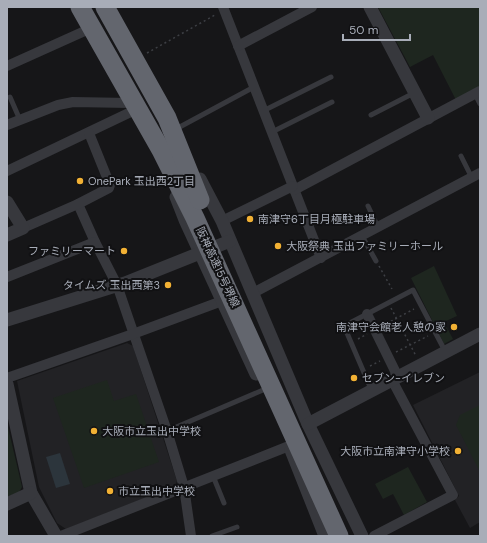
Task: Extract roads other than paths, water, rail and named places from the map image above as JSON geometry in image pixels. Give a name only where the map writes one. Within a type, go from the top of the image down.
[{"type":"highway","name":"阪神高速15号堺線","points":[[80,7],[157,144],[184,196],[226,284],[339,536]]},
{"type":"highway","name":"阪神高速15号堺線","points":[[94,7],[160,122],[200,200],[350,536]]},
{"type":"highway","points":[[106,7],[167,118],[200,200]]},
{"type":"street","points":[[75,7],[132,107],[169,179],[185,220],[289,446],[325,536]]},
{"type":"street","points":[[100,7],[158,110],[172,126]]},
{"type":"street","points":[[114,7],[141,56],[172,126],[222,221],[308,424],[362,536]]},
{"type":"street","points":[[238,46],[312,7]]},
{"type":"street","points":[[370,7],[428,118]]},
{"type":"street","points":[[226,8],[238,46],[321,258]]},
{"type":"street","points":[[7,66],[87,30]]},
{"type":"street","points":[[222,221],[293,188],[477,93]]},
{"type":"street","points":[[7,126],[58,105],[73,102],[132,107]]},
{"type":"street","points":[[7,171],[89,133],[132,107]]},
{"type":"street","points":[[7,235],[78,204],[109,188],[110,185],[89,133]]},
{"type":"street","points":[[253,293],[476,175]]},
{"type":"street","points":[[7,202],[23,228]]},
{"type":"street","points":[[78,204],[95,242],[118,285],[133,334],[167,431],[184,488],[191,536]]},
{"type":"street","points":[[7,320],[118,285],[230,241]]},
{"type":"street","points":[[7,277],[95,242]]},
{"type":"street","points":[[7,378],[222,301]]},
{"type":"street","points":[[367,314],[388,356],[395,378],[453,494],[374,536]]},
{"type":"street","points":[[308,424],[480,334]]},
{"type":"street","points":[[7,384],[32,492],[56,536]]},
{"type":"street","points":[[61,536],[289,446]]},
{"type":"street","points":[[7,504],[32,492]]},
{"type":"lane","points":[[264,111],[331,77]]},
{"type":"lane","points":[[172,126],[254,87]]},
{"type":"lane","points":[[371,115],[415,93]]},
{"type":"lane","points":[[477,93],[480,104]]},
{"type":"lane","points":[[10,96],[20,120]]},
{"type":"lane","points":[[272,132],[332,102]]},
{"type":"lane","points":[[461,156],[476,175]]},
{"type":"lane","points":[[368,206],[378,228]]},
{"type":"lane","points":[[362,236],[376,261]]},
{"type":"lane","points":[[372,390],[344,326],[388,303],[414,290],[446,352]]},
{"type":"lane","points":[[167,431],[263,390]]},
{"type":"lane","points":[[213,476],[224,503]]},
{"type":"lane","points":[[212,536],[237,527]]},
{"type":"place","name":"OnePark 玉出西2丁目","points":[[80,181]]},
{"type":"place","name":"南津守6丁目月極駐車場","points":[[250,219]]},
{"type":"place","name":"大阪祭典 玉出ファミリーホール","points":[[278,246]]},
{"type":"place","name":"ファミリーマート","points":[[124,251]]},
{"type":"place","name":"タイムズ 玉出西第3","points":[[168,285]]},
{"type":"place","name":"南津守会館老人憩の家","points":[[454,327]]},
{"type":"place","name":"セブン-イレブン","points":[[354,378]]},
{"type":"place","name":"大阪市立玉出中学校","points":[[94,431]]},
{"type":"place","name":"大阪市立南津守小学校","points":[[458,451]]},
{"type":"place","name":"市立玉出中学校","points":[[110,491]]}]
